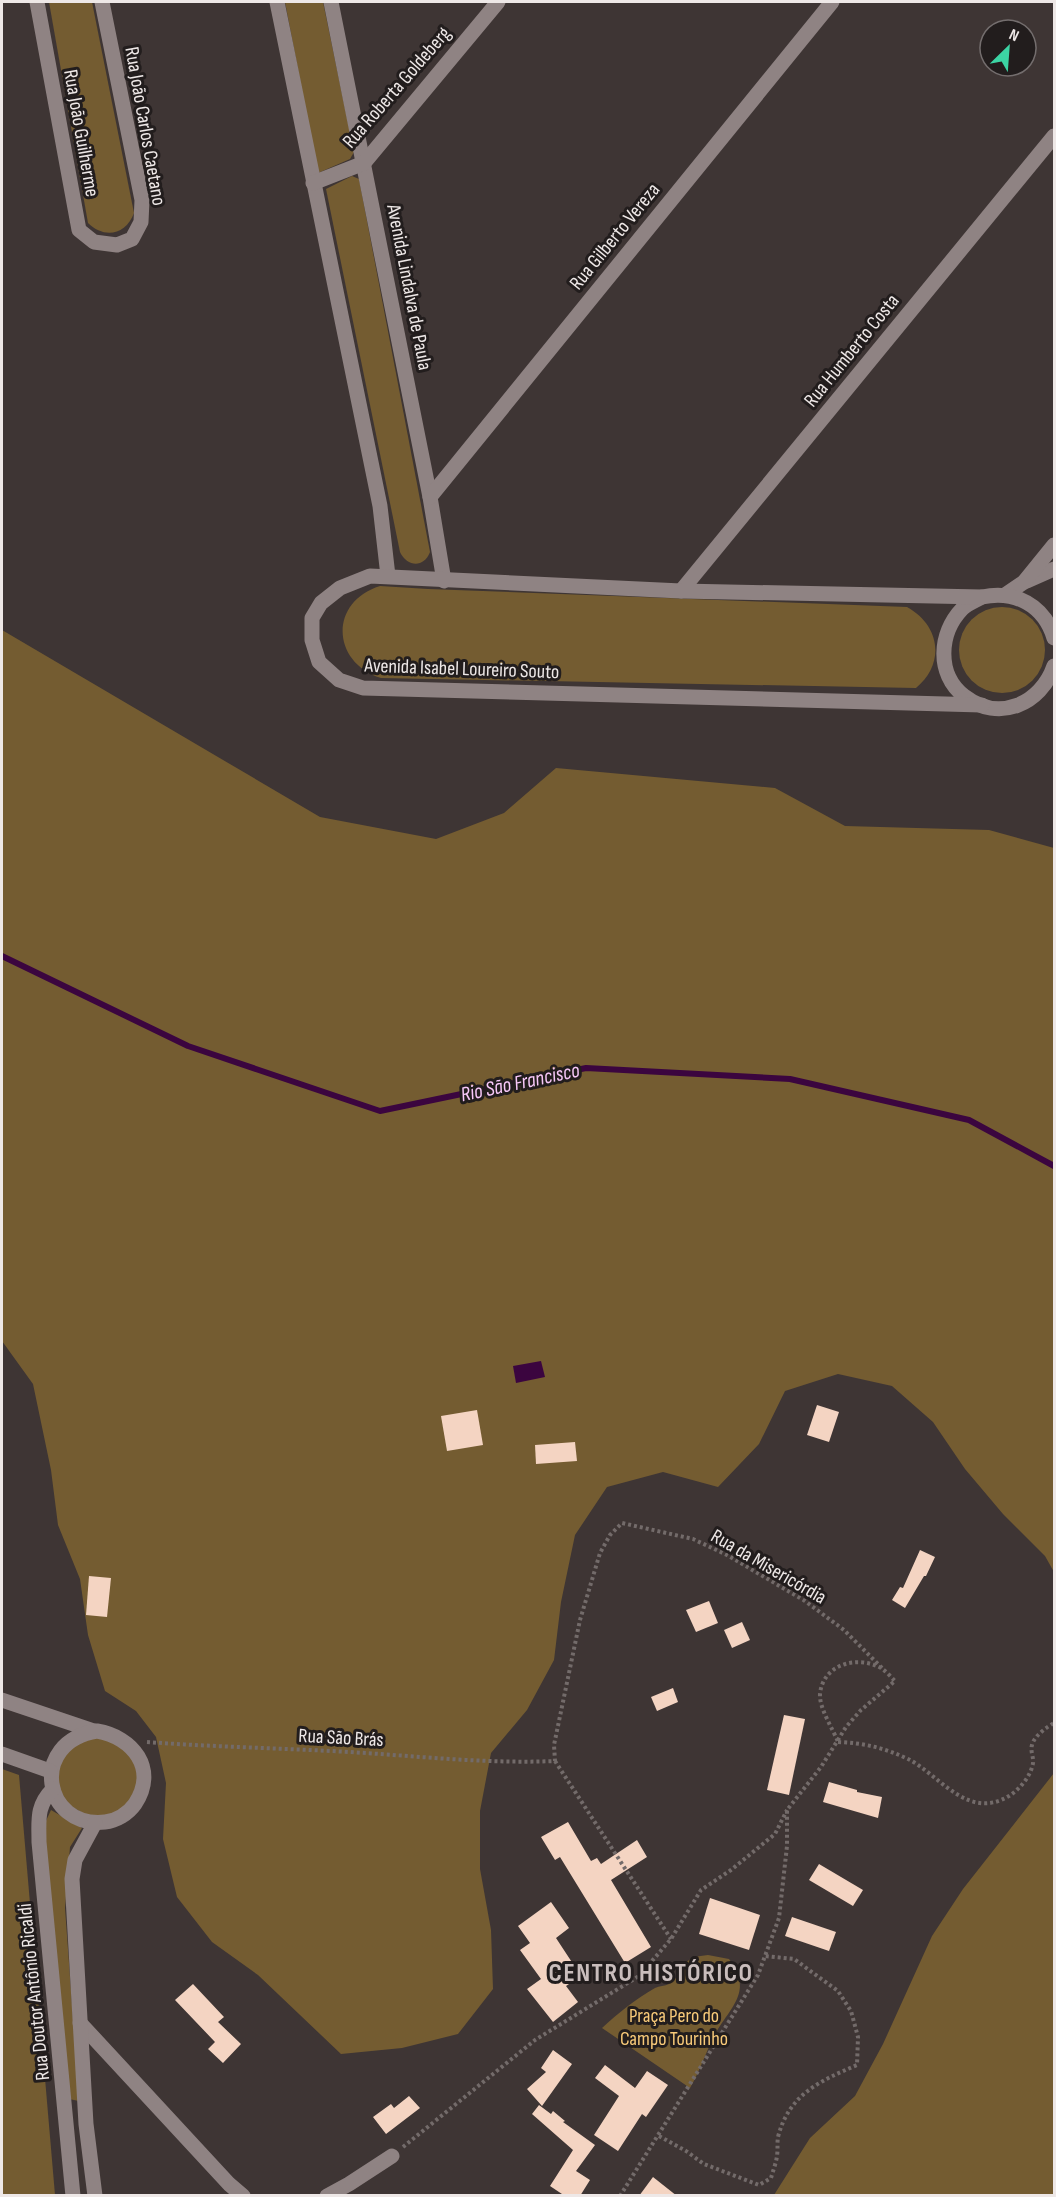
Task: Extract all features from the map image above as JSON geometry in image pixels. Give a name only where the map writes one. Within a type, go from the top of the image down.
[{"type":"street","name":"Rua João Guilherme","points":[[37,2],[79,230],[94,242],[117,245]]},
{"type":"street","name":"Rua João Carlos Caetano","points":[[102,2],[142,200],[141,222],[132,238],[117,245]]},
{"type":"street","points":[[277,2],[380,506],[388,576]]},
{"type":"street","name":"Avenida Lindalva de Paula","points":[[331,2],[430,497],[444,581]]},
{"type":"street","name":"Rua Roberta Goldeberg","points":[[313,183],[364,163],[498,2]]},
{"type":"street","name":"Rua Gilberto Vereza","points":[[430,497],[832,2]]},
{"type":"street","name":"Rua Humberto Costa","points":[[681,591],[1054,136]]},
{"type":"street","points":[[1024,582],[1054,545]]},
{"type":"street","points":[[1005,595],[1024,582],[1054,570]]},
{"type":"street","name":"Avenida Isabel Loureiro Souto","points":[[1053,676],[1040,693],[1027,702],[1012,707],[997,708],[982,705],[363,688],[339,680],[319,662],[312,640],[312,618],[321,603],[339,588],[370,576],[388,576],[444,581],[681,591],[982,597],[1005,595],[1023,600],[1039,610],[1051,625],[1054,638]]},
{"type":"street","points":[[982,597],[964,607],[951,622],[944,641],[944,662],[951,680],[964,696],[982,705]]},
{"type":"street","points":[[2,1700],[112,1734],[125,1740],[135,1751],[142,1765],[144,1779],[141,1794],[133,1807],[122,1816],[109,1822],[95,1823],[82,1821],[62,1806],[53,1789],[50,1771],[59,1752],[69,1741],[82,1734],[97,1731]]},
{"type":"street","points":[[2,1754],[50,1771]]},
{"type":"street","name":"Rua Doutor Antônio Ricaldi","points":[[53,1789],[41,1803],[39,1842],[73,2196]]},
{"type":"street","name":"Rua Doutor Antônio Ricaldi","points":[[95,1823],[75,1860],[72,1879],[86,2124],[95,2196]]},
{"type":"street","points":[[80,2023],[229,2184],[243,2196]]},
{"type":"street","points":[[327,2196],[392,2156]]},
{"type":"path","name":"Rua da Misericórdia","points":[[555,1761],[554,1745],[580,1620],[600,1553],[610,1535],[622,1523],[693,1539],[728,1556],[805,1601],[844,1630],[882,1668]]},
{"type":"path","points":[[392,2156],[535,2040],[639,1976],[671,1939],[700,1890],[731,1870],[775,1834],[787,1810],[838,1742],[846,1727],[861,1710],[895,1681],[882,1668],[847,1662],[833,1669],[823,1681],[820,1696],[823,1710],[838,1742]]},
{"type":"path","points":[[838,1742],[884,1748],[912,1761],[953,1794],[970,1801],[988,1802],[1008,1797],[1024,1784],[1034,1763],[1032,1745],[1038,1736],[1054,1723]]},
{"type":"path","name":"Rua São Brás","points":[[125,1740],[466,1761],[513,1763],[555,1761]]},
{"type":"path","points":[[555,1761],[671,1939]]},
{"type":"path","points":[[620,2196],[758,1975],[779,1918],[787,1846],[787,1810]]},
{"type":"path","points":[[659,2136],[704,2164],[759,2186],[771,2178],[777,2158],[778,2137],[789,2111],[804,2091],[857,2065],[858,2037],[851,2011],[838,1991],[794,1959],[765,1956]]},
{"type":"green space","points":[[49,2],[92,2],[134,213],[126,226],[114,232],[101,231],[88,223]]},
{"type":"green space","points":[[285,2],[323,2],[354,152],[350,159],[318,173]]},
{"type":"green space","points":[[352,176],[359,179],[430,552],[424,561],[415,564],[407,561],[400,552],[326,189]]},
{"type":"green space","points":[[380,586],[907,607],[927,624],[935,646],[935,657],[932,668],[916,688],[381,678],[365,670],[353,659],[345,646],[343,632],[345,618],[352,605],[363,594]]},
{"type":"green space","points":[[1002,607],[1019,610],[1033,619],[1042,633],[1045,650],[1042,667],[1033,681],[1019,690],[1002,693],[985,690],[971,681],[962,667],[959,650],[962,633],[971,619],[985,610]]},
{"type":"green space","points":[[2,630],[320,817],[436,839],[504,813],[556,768],[775,788],[845,826],[989,830],[1054,848],[1054,1572],[1045,1556],[1003,1514],[965,1469],[933,1422],[892,1386],[838,1374],[785,1391],[759,1444],[718,1487],[663,1472],[607,1487],[575,1535],[561,1602],[554,1660],[527,1710],[491,1753],[480,1811],[480,1869],[491,1930],[493,1989],[458,2034],[402,2048],[341,2054],[258,1975],[212,1942],[177,1897],[163,1839],[166,1783],[156,1737],[136,1711],[105,1691],[88,1635],[80,1579],[58,1525],[51,1470],[33,1384],[2,1341]]},
{"type":"green space","points":[[98,1735],[120,1746],[132,1756],[137,1770],[137,1795],[119,1813],[94,1819],[65,1803],[54,1774],[71,1744]]},
{"type":"green space","points":[[2,1769],[19,1775],[55,2195],[2,2195]]},
{"type":"green space","points":[[1054,1773],[1054,2195],[774,2195],[810,2138],[855,2096],[883,2044],[932,1936],[963,1889]]},
{"type":"green space","points":[[51,1810],[82,1828],[70,1847],[65,1908],[79,2101],[69,2099],[45,1852],[45,1823]]},
{"type":"green space","name":"Praça Pero do Campo Tourinho","points":[[708,1955],[729,1959],[736,1970],[740,1988],[735,2004],[714,2036],[690,2088],[602,2028],[641,1997],[655,1988],[669,1984],[686,1962]]},
{"type":"shaded area","points":[[541,1361],[545,1377],[516,1383],[513,1366]]},
{"type":"building","points":[[817,1405],[839,1412],[829,1442],[807,1435]]},
{"type":"building","points":[[477,1410],[483,1445],[447,1451],[441,1416]]},
{"type":"building","points":[[575,1442],[577,1461],[536,1464],[535,1445]]},
{"type":"building","points":[[920,1550],[935,1557],[926,1576],[905,1608],[892,1600],[900,1587],[903,1588]]},
{"type":"building","points":[[89,1576],[111,1578],[107,1617],[86,1615]]},
{"type":"building","points":[[709,1601],[718,1623],[696,1632],[686,1610]]},
{"type":"building","points":[[742,1622],[750,1640],[732,1648],[724,1630]]},
{"type":"building","points":[[673,1688],[678,1702],[657,1711],[651,1697]]},
{"type":"building","points":[[784,1715],[805,1719],[789,1795],[767,1790]]},
{"type":"building","points":[[829,1782],[857,1790],[857,1792],[882,1797],[878,1818],[823,1802]]},
{"type":"building","points":[[568,1822],[591,1861],[597,1858],[601,1864],[637,1840],[647,1857],[611,1880],[651,1947],[625,1963],[560,1857],[555,1860],[541,1837]]},
{"type":"building","points":[[819,1864],[863,1890],[853,1906],[809,1880]]},
{"type":"building","points":[[710,1898],[760,1915],[749,1950],[699,1934]]},
{"type":"building","points":[[551,1902],[569,1928],[556,1938],[581,1976],[566,1986],[578,2002],[553,2022],[527,1989],[541,1979],[520,1950],[530,1943],[518,1926]]},
{"type":"building","points":[[792,1917],[836,1932],[829,1951],[785,1936]]},
{"type":"building","points":[[193,1984],[224,2017],[218,2022],[241,2044],[223,2063],[208,2049],[215,2042],[175,2000]]},
{"type":"building","points":[[553,2050],[572,2064],[542,2106],[527,2089],[546,2072],[541,2068]]},
{"type":"building","points":[[605,2065],[635,2088],[647,2071],[668,2085],[646,2117],[642,2114],[618,2151],[594,2135],[619,2096],[595,2078]]},
{"type":"building","points":[[409,2096],[420,2108],[386,2134],[373,2117],[391,2104],[394,2108]]},
{"type":"building","points":[[539,2105],[551,2114],[553,2111],[565,2121],[563,2122],[595,2145],[576,2171],[590,2180],[580,2196],[565,2196],[550,2186],[573,2150],[532,2114]]},
{"type":"building","points":[[653,2177],[677,2196],[639,2196]]},
{"type":"waterway","name":"Rio São Francisco","points":[[2,956],[188,1046],[380,1111],[586,1068],[790,1079],[969,1120],[1054,1166]]},
{"type":"district","name":"CENTRO HISTÓRICO","points":[[651,1972]]}]
